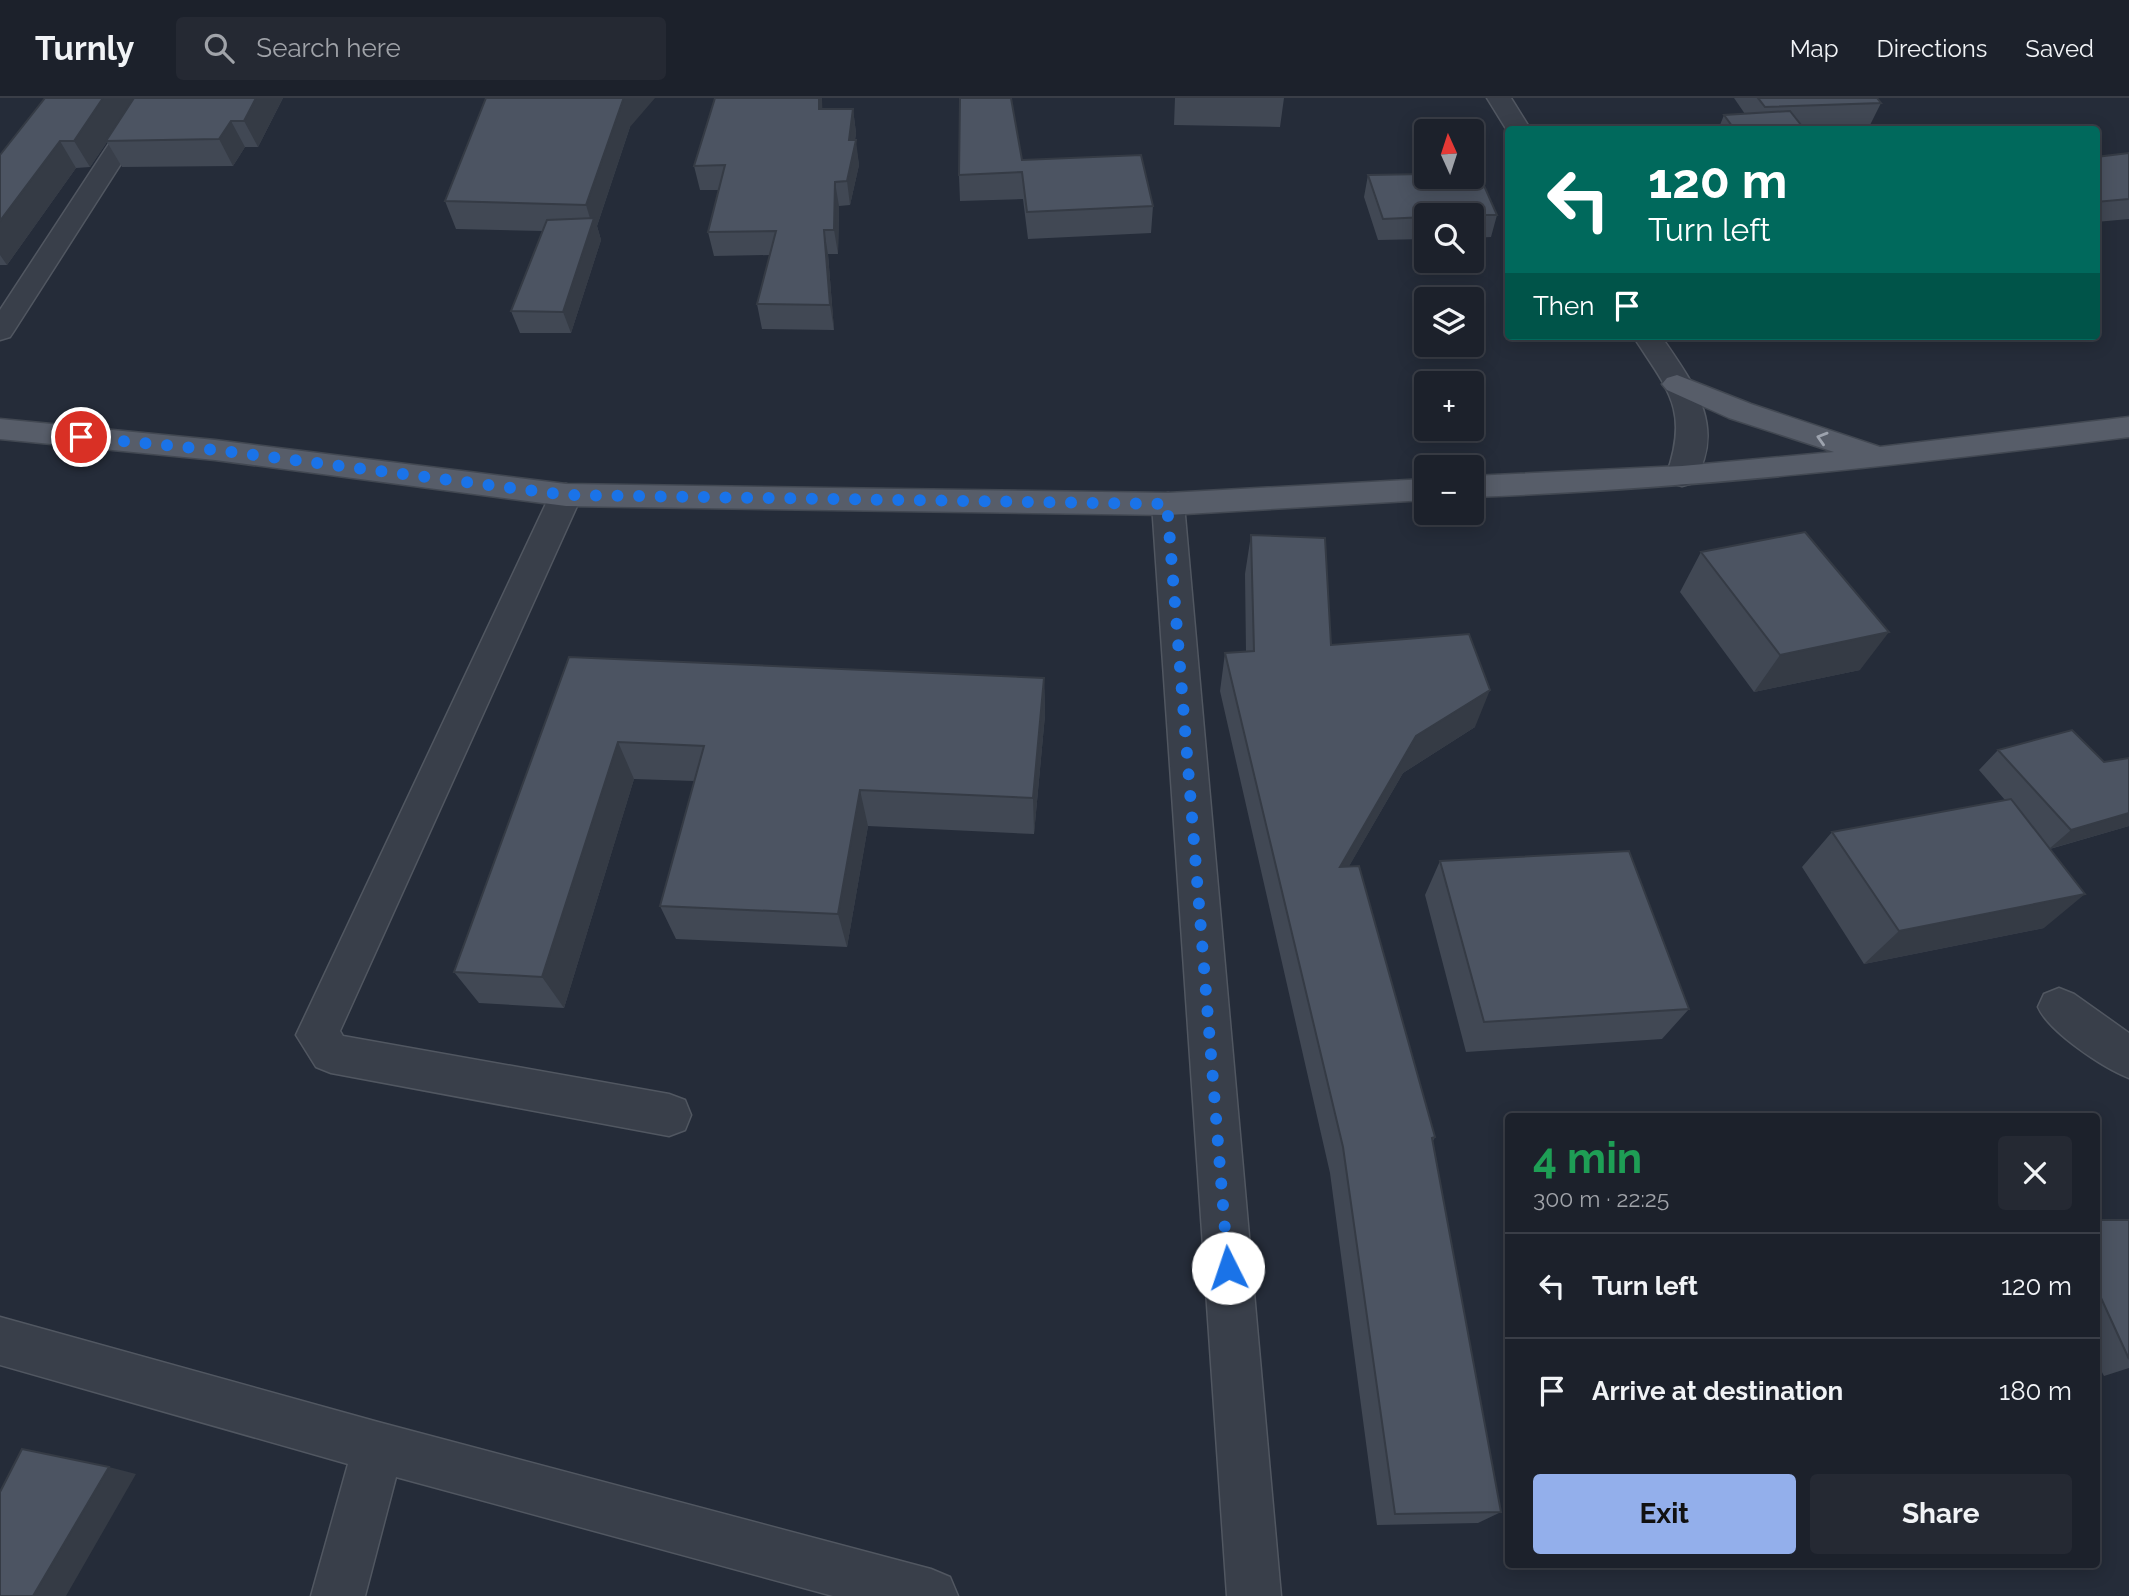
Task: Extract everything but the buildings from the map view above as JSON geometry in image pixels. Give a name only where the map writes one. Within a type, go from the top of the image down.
[{"type":"main road","points":[[1677,384],[1740,411],[1887,457]]},
{"type":"main road","points":[[1484,486],[1682,476],[1887,457],[2129,427]]},
{"type":"main road","points":[[0,429],[215,450],[566,495],[1167,504],[1414,491]]},
{"type":"street","points":[[0,331],[151,98]]},
{"type":"street","points":[[1499,98],[1516,126]]},
{"type":"street","points":[[1650,340],[1691,411],[1693,440],[1682,476]]},
{"type":"street","points":[[566,495],[317,1035],[331,1053],[669,1115]]},
{"type":"street","points":[[1167,504],[1254,1596]]},
{"type":"street","points":[[2059,1007],[2129,1058]]},
{"type":"street","points":[[0,1341],[378,1447],[931,1596]]},
{"type":"street","points":[[338,1596],[378,1447]]},
{"type":"route","points":[[81,437],[215,450],[566,495],[1167,504],[1228,1268]]}]
